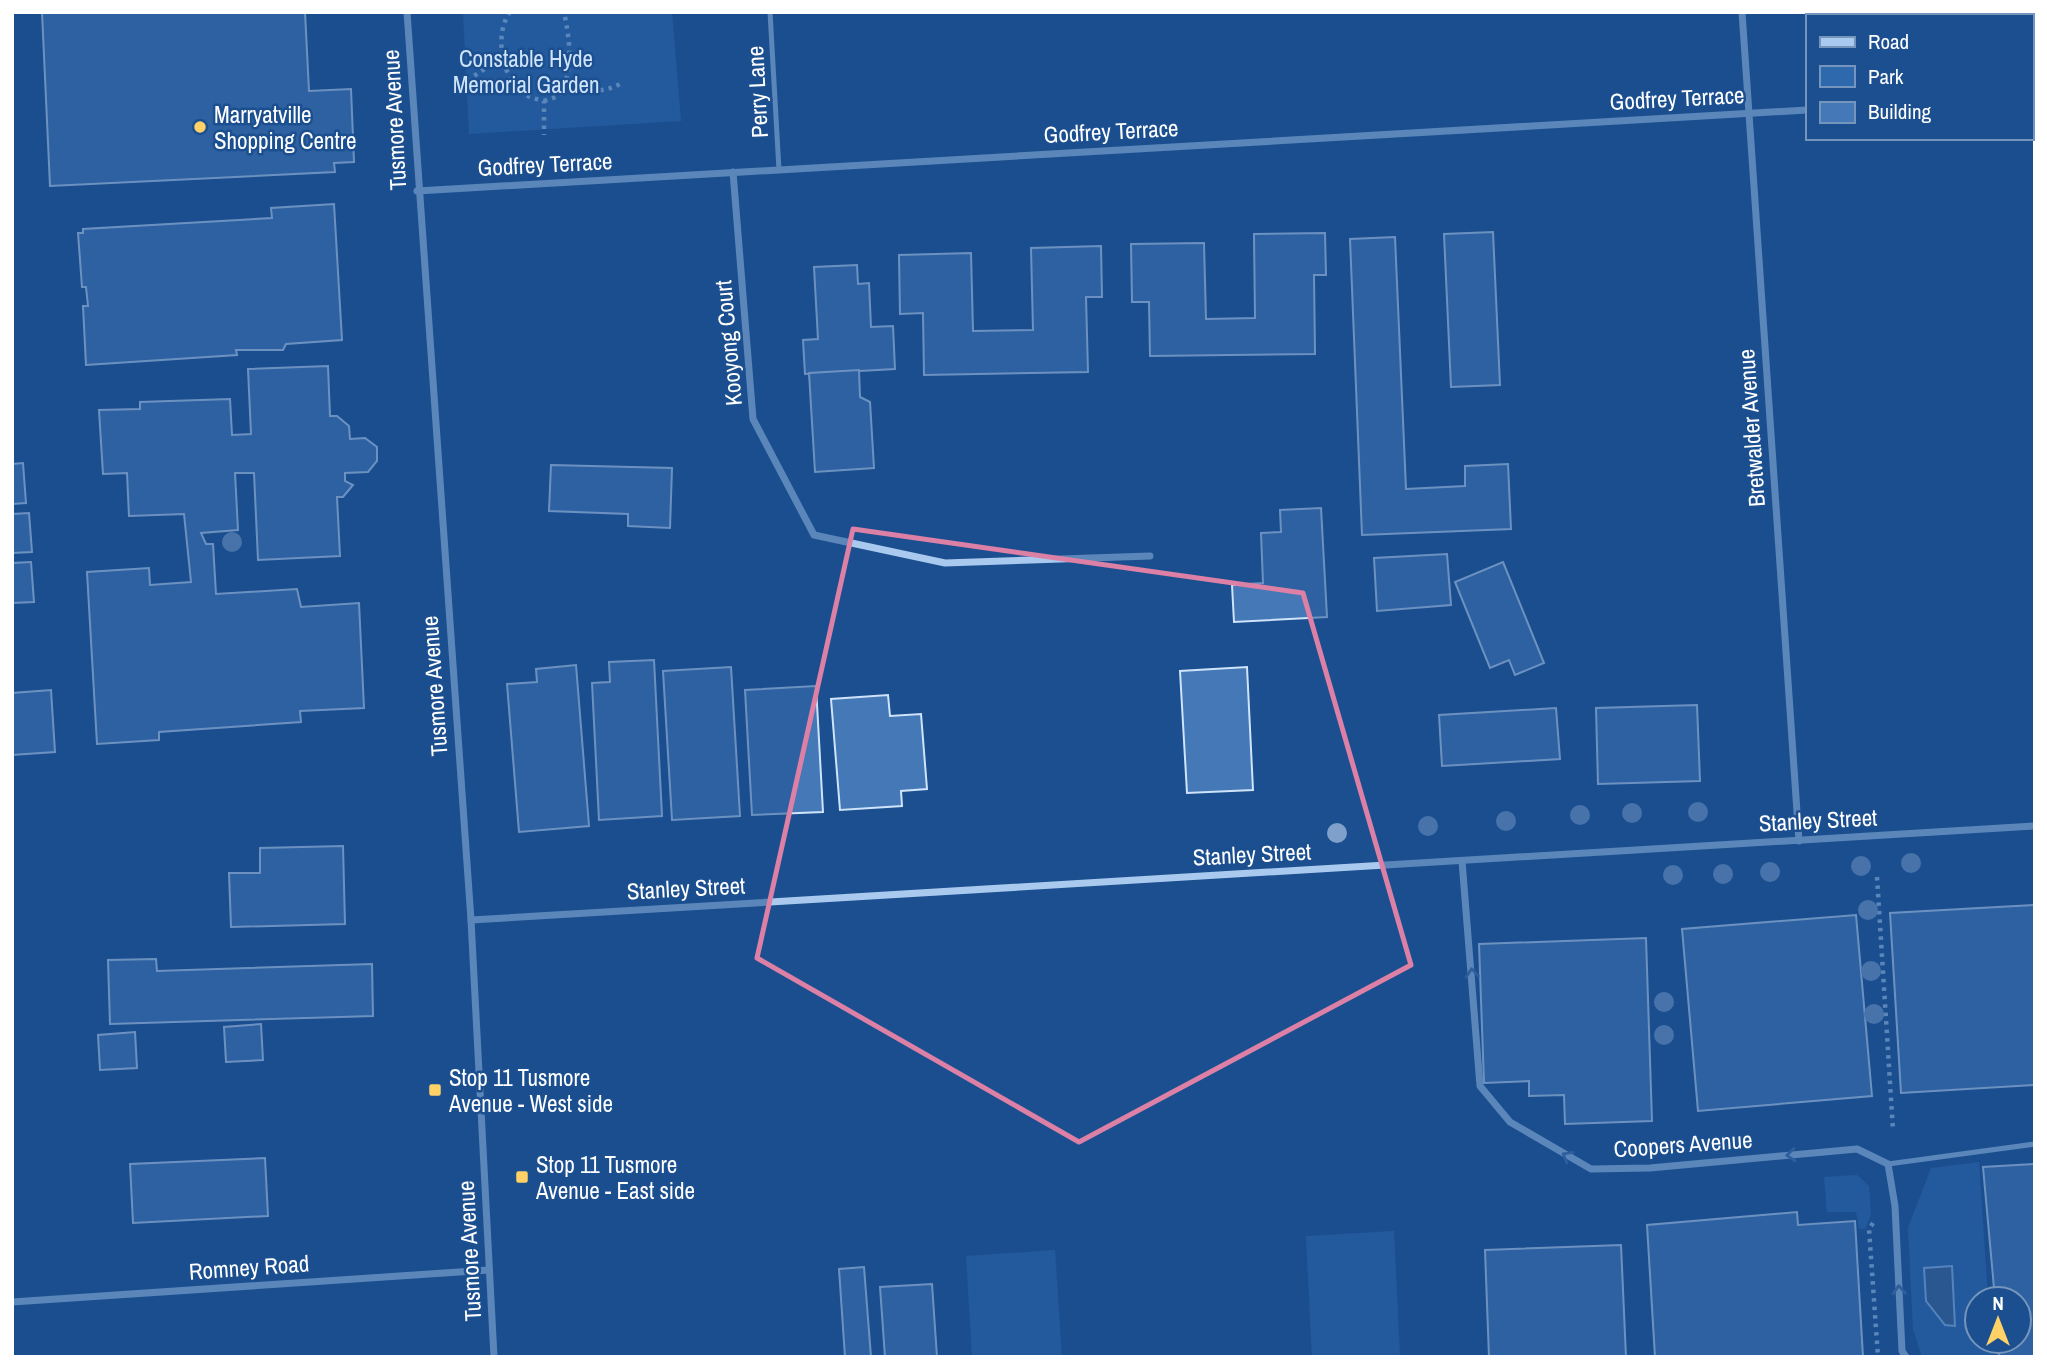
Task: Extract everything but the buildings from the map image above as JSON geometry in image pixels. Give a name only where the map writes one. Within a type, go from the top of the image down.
[{"type":"street","name":"Tusmore Avenue","points":[[407,12],[417,191],[471,920],[494,1357]]},
{"type":"street","name":"Bretwalder Avenue","points":[[1742,12],[1800,841]]},
{"type":"street","name":"Godfrey Terrace","points":[[417,191],[1806,110]]},
{"type":"street","name":"Kooyong Court","points":[[733,172],[753,419],[814,535],[945,563],[1150,556]]},
{"type":"street","name":"Stanley Street","points":[[471,920],[2035,826]]},
{"type":"street","name":"Coopers Avenue","points":[[1462,861],[1480,1086],[1510,1122],[1591,1170],[1660,1167],[1857,1149],[1888,1164]]},
{"type":"street","points":[[1888,1164],[1895,1206],[1902,1351],[1906,1357]]},
{"type":"street","name":"Romney Road","points":[[12,1302],[489,1270]]},
{"type":"lane","name":"Perry Lane","points":[[770,12],[779,170]]},
{"type":"lane","points":[[1888,1164],[2035,1144]]},
{"type":"path","points":[[510,12],[501,38],[503,57],[516,86],[527,96],[544,101],[559,96],[568,80],[569,46],[564,12]]},
{"type":"path","points":[[460,85],[503,57]]},
{"type":"path","points":[[568,80],[594,91],[609,90],[622,83]]},
{"type":"path","points":[[544,101],[544,135]]},
{"type":"path","points":[[1877,877],[1893,1130]]},
{"type":"highlighted area","points":[[853,529],[1303,593],[1411,965],[1079,1142],[757,958]]},
{"type":"green space","name":"Constable Hyde Memorial Garden","points":[[463,12],[672,12],[681,121],[469,134]]},
{"type":"green space","points":[[1979,1162],[1987,1285],[1963,1285],[1963,1355],[1992,1357],[1922,1357],[1913,1329],[1908,1228],[1931,1168]]},
{"type":"green space","points":[[1857,1175],[1869,1186],[1871,1215],[1865,1229],[1859,1229],[1856,1212],[1827,1212],[1824,1177]]},
{"type":"green space","points":[[1394,1231],[1400,1357],[1312,1357],[1306,1236]]},
{"type":"green space","points":[[1055,1250],[1062,1357],[972,1357],[966,1256]]},
{"type":"shaded area","points":[[1952,1266],[1955,1326],[1945,1325],[1926,1301],[1924,1268]]},
{"type":"place","name":"Marryatville Shopping Centre","points":[[200,127]]},
{"type":"place","name":"Stop 11 Tusmore Avenue - West side","points":[[435,1090]]},
{"type":"place","name":"Stop 11 Tusmore Avenue - East side","points":[[522,1177]]}]
